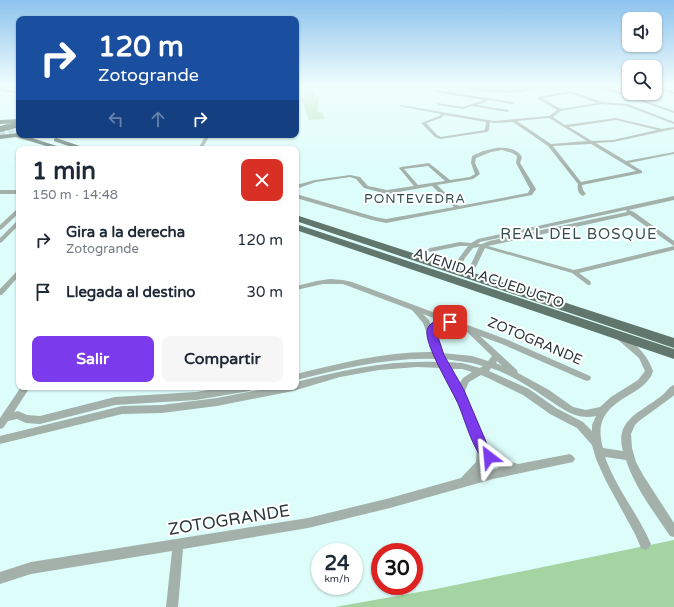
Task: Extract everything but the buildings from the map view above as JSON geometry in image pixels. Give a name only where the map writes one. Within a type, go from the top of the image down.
[{"type":"main road","points":[[0,122],[16,121]]},
{"type":"main road","points":[[0,129],[16,122]]},
{"type":"main road","points":[[0,141],[16,136]]},
{"type":"main road","points":[[0,137],[10,137]]},
{"type":"main road","points":[[28,138],[52,146]]},
{"type":"main road","points":[[37,138],[62,146]]},
{"type":"main road","points":[[50,138],[75,146]]},
{"type":"main road","name":"AVENIDA ACUEDUCTO","points":[[299,219],[674,342]]},
{"type":"main road","name":"AVENIDA ACUEDUCTO","points":[[299,228],[674,354]]},
{"type":"street","points":[[438,114],[494,122],[550,117],[640,172],[580,184]]},
{"type":"street","points":[[550,117],[554,114]]},
{"type":"street","points":[[649,114],[674,124]]},
{"type":"street","points":[[441,115],[423,124],[440,138],[486,131],[488,121]]},
{"type":"street","points":[[544,117],[633,173]]},
{"type":"street","points":[[474,119],[488,127]]},
{"type":"street","points":[[565,126],[616,119],[674,132]]},
{"type":"street","points":[[513,120],[550,145],[580,184],[580,190],[583,194]]},
{"type":"street","points":[[550,145],[613,141],[665,129],[674,124]]},
{"type":"street","points":[[299,186],[315,181],[350,176],[358,178],[366,187],[390,192],[449,182],[476,176],[478,173],[473,163],[474,157],[499,149],[511,150],[519,155],[520,157],[518,163],[533,187],[532,192],[527,195],[386,221],[374,220],[299,197]]},
{"type":"street","points":[[625,163],[674,153]]},
{"type":"street","points":[[417,187],[401,168],[429,164],[449,182]]},
{"type":"street","points":[[433,184],[458,208]]},
{"type":"street","points":[[0,192],[16,192]]},
{"type":"street","points":[[456,271],[472,244],[484,239],[674,198]]},
{"type":"street","points":[[625,208],[674,244]]},
{"type":"street","points":[[0,228],[16,213]]},
{"type":"street","points":[[469,275],[483,246],[632,213]]},
{"type":"street","points":[[0,241],[16,225]]},
{"type":"street","points":[[430,250],[460,244],[483,246],[576,274],[588,283]]},
{"type":"street","points":[[576,274],[674,248]]},
{"type":"street","points":[[463,258],[475,262]]},
{"type":"street","points":[[0,293],[16,275]]},
{"type":"street","name":"ZOTOGRANDE","points":[[299,287],[326,281],[343,282],[506,342],[587,378]]},
{"type":"street","name":"ZOTOGRANDE","points":[[412,307],[426,322],[432,334],[439,356],[460,393],[482,448],[489,457],[501,465],[522,468]]},
{"type":"street","points":[[432,334],[432,330],[435,326],[440,323],[450,322]]},
{"type":"street","points":[[466,328],[519,376],[566,412],[596,442],[606,471],[641,532],[645,544]]},
{"type":"street","points":[[596,442],[597,421],[603,410],[609,403],[644,381],[649,371],[645,359],[639,352],[616,335]]},
{"type":"street","points":[[460,393],[464,381],[489,364],[495,353],[493,347],[496,344],[506,342]]},
{"type":"street","points":[[299,376],[332,367],[367,360],[439,356],[474,360],[489,364],[519,376]]},
{"type":"street","points":[[299,385],[340,374],[379,367],[417,364],[462,366],[491,375],[526,392],[553,411],[587,414],[603,410]]},
{"type":"street","points":[[674,389],[662,402],[649,409],[632,422],[625,441],[629,456],[642,483],[674,532]]},
{"type":"street","points":[[0,425],[24,390]]},
{"type":"street","points":[[6,417],[18,415],[26,419],[40,420],[102,403],[196,396],[232,390]]},
{"type":"street","points":[[0,440],[122,410],[162,409],[217,402],[278,390]]},
{"type":"street","points":[[136,409],[142,399]]},
{"type":"street","name":"ZOTOGRANDE","points":[[461,482],[481,464],[482,448]]},
{"type":"street","points":[[600,452],[629,456]]},
{"type":"street","name":"ZOTOGRANDE","points":[[0,578],[31,568],[308,523],[390,503],[461,482],[570,459]]},
{"type":"street","points":[[172,607],[178,544]]},
{"type":"green space","points":[[307,114],[323,114],[325,119],[309,120]]},
{"type":"green space","points":[[674,540],[674,607],[335,607],[402,595],[423,595],[423,591]]},
{"type":"tunnel","points":[[0,136],[16,128]]},
{"type":"district","name":"PONTEVEDRA","points":[[415,199]]},
{"type":"district","name":"REAL DEL BOSQUE","points":[[579,234]]},
{"type":"route","points":[[450,322],[440,323],[435,326],[432,330],[432,334],[439,356],[460,393],[482,448],[489,457]]}]
